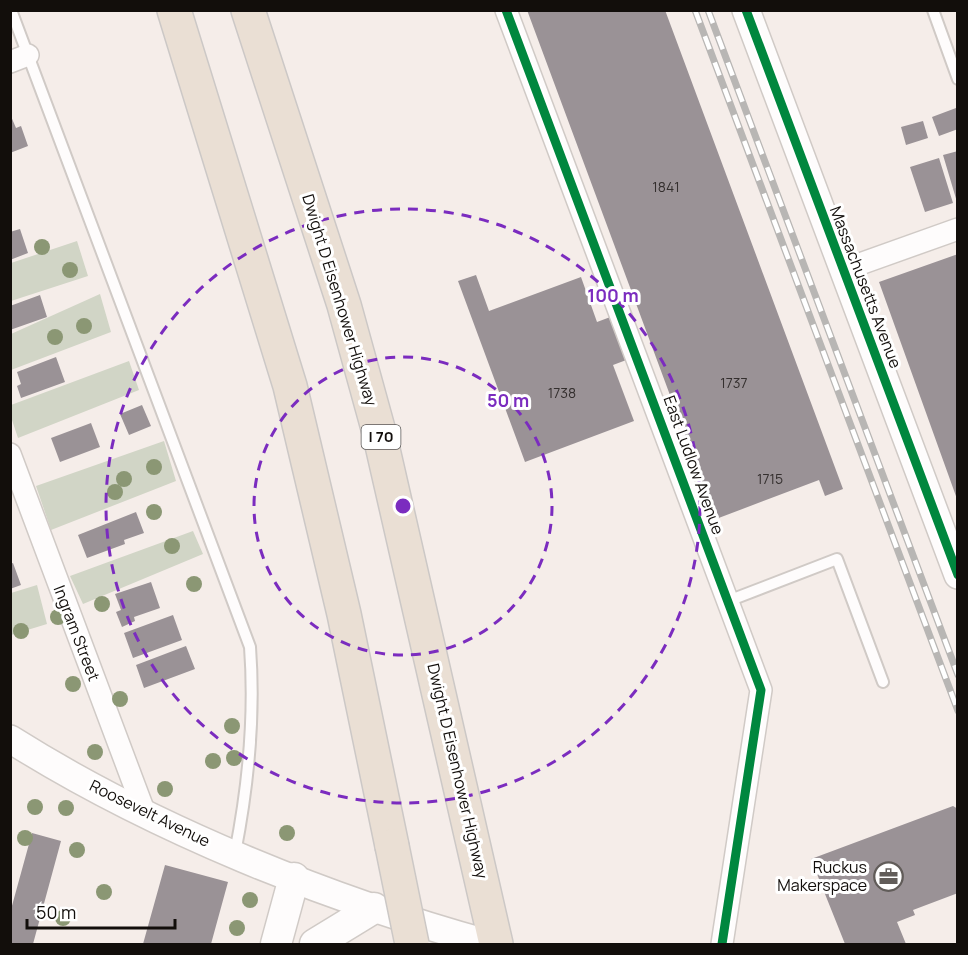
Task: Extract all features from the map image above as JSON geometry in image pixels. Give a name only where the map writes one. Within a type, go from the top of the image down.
[{"type":"highway","points":[[174,10],[290,386],[344,614],[412,945]]},
{"type":"highway","name":"Dwight D Eisenhower Highway","points":[[248,10],[320,230],[368,392],[395,494],[496,945]]},
{"type":"main road","points":[[276,945],[294,878]]},
{"type":"main road","points":[[315,945],[374,908]]},
{"type":"street","name":"East Ludlow Avenue","points":[[506,10],[761,690],[722,945]]},
{"type":"street","name":"Massachusetts Avenue","points":[[746,10],[957,575]]},
{"type":"street","points":[[843,270],[957,229]]},
{"type":"street","name":"Ingram Street","points":[[10,454],[144,812]]},
{"type":"street","name":"Roosevelt Avenue","points":[[10,739],[144,812],[235,854],[374,908],[490,945]]},
{"type":"lane","points":[[11,10],[19,58],[250,646],[252,679],[243,813],[235,854]]},
{"type":"lane","points":[[933,10],[957,79]]},
{"type":"lane","points":[[728,602],[837,559],[883,682]]},
{"type":"green space","points":[[77,241],[88,276],[11,301],[11,263]]},
{"type":"green space","points":[[100,294],[111,332],[11,370],[11,334]]},
{"type":"green space","points":[[129,361],[139,390],[18,438],[11,417],[11,405]]},
{"type":"green space","points":[[164,441],[176,481],[51,530],[36,486]]},
{"type":"green space","points":[[193,531],[203,554],[83,604],[70,576]]},
{"type":"green space","points":[[37,585],[47,624],[11,635],[11,593]]},
{"type":"building","points":[[527,10],[665,10],[843,489],[825,496],[819,480],[716,519]]},
{"type":"building","points":[[956,108],[958,129],[939,136],[932,117]]},
{"type":"building","points":[[10,114],[16,128],[21,126],[28,146],[10,153]]},
{"type":"building","points":[[923,121],[928,138],[906,145],[901,127]]},
{"type":"building","points":[[958,151],[958,202],[957,202],[943,155]]},
{"type":"building","points":[[939,158],[953,203],[925,212],[910,167]]},
{"type":"building","points":[[20,229],[28,253],[10,260],[10,232]]},
{"type":"building","points":[[958,254],[958,499],[957,499],[879,282]]},
{"type":"building","points":[[476,275],[489,311],[581,277],[597,322],[613,316],[629,359],[613,365],[634,421],[525,462],[458,281]]},
{"type":"building","points":[[40,295],[47,317],[10,330],[10,306]]},
{"type":"building","points":[[56,357],[65,382],[21,398],[17,386],[21,384],[17,372]]},
{"type":"building","points":[[142,405],[151,426],[129,435],[120,414]]},
{"type":"building","points":[[91,423],[100,447],[60,462],[51,438]]},
{"type":"building","points":[[136,512],[144,533],[124,540],[125,544],[87,558],[78,535]]},
{"type":"building","points":[[13,563],[21,585],[10,589],[10,564]]},
{"type":"building","points":[[151,582],[160,608],[134,617],[135,621],[122,627],[116,612],[121,610],[115,594]]},
{"type":"building","points":[[173,615],[182,640],[133,658],[124,633]]},
{"type":"building","points":[[186,646],[195,669],[144,688],[136,665]]},
{"type":"building","name":"Ruckus Makerspace","points":[[953,806],[958,809],[958,893],[913,910],[915,915],[897,922],[906,944],[845,944],[811,859]]},
{"type":"building","points":[[32,833],[61,841],[33,944],[10,944],[10,913]]},
{"type":"building","points":[[165,865],[228,882],[211,944],[143,944]]},
{"type":"railway","points":[[695,10],[958,711]]},
{"type":"railway","points":[[708,10],[958,675]]},
{"type":"cycle path","points":[[506,10],[761,690],[722,944]]},
{"type":"cycle path","points":[[746,10],[958,575]]},
{"type":"place","name":"Ruckus Makerspace","points":[[888,876]]}]
